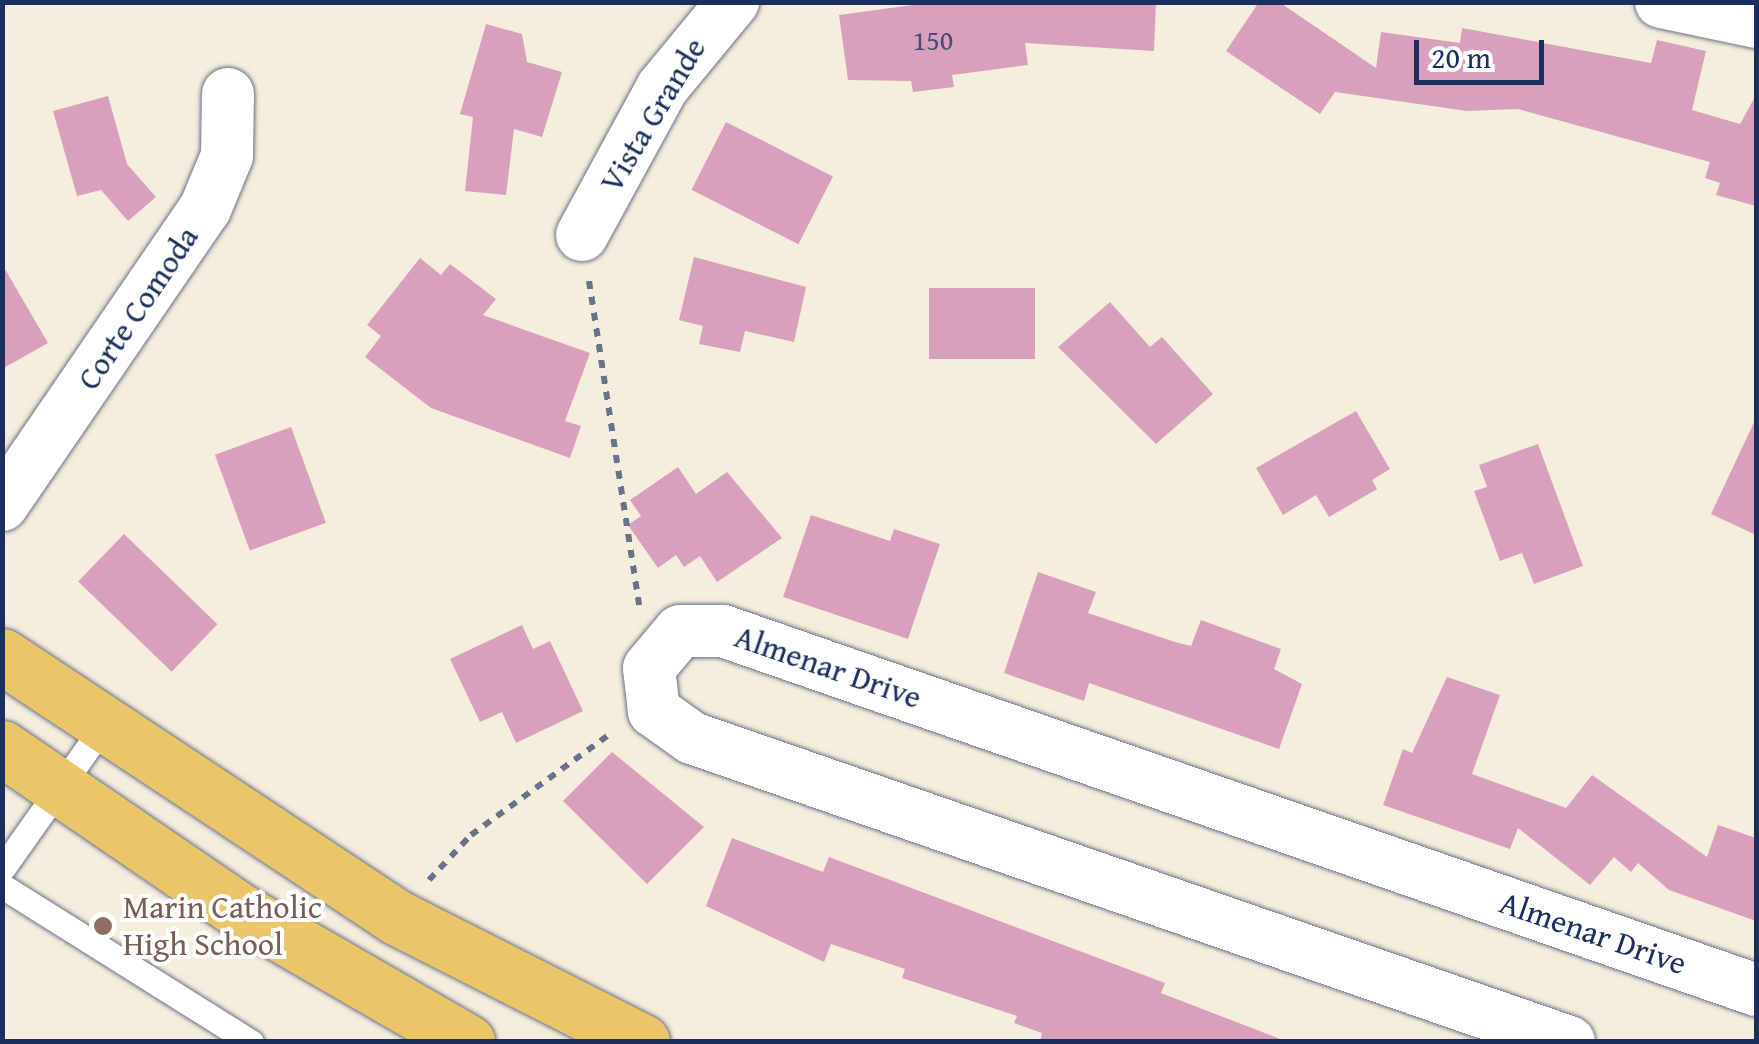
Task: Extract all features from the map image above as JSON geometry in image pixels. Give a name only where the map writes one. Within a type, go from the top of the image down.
[{"type":"main road","points":[[2,656],[396,916],[642,1042]]},
{"type":"main road","points":[[2,748],[237,909],[467,1042]]},
{"type":"street","name":"Vista Grande","points":[[582,235],[678,63],[733,2]]},
{"type":"street","points":[[1660,2],[1756,22]]},
{"type":"street","name":"Corte Comoda","points":[[2,505],[205,209],[226,156],[228,94]]},
{"type":"street","name":"Almenar Drive","points":[[656,652],[680,631],[723,631],[1756,990]]},
{"type":"street","points":[[656,652],[647,682],[654,711],[692,738],[1569,1042]]},
{"type":"lane","points":[[2,869],[104,725]]},
{"type":"lane","points":[[2,886],[251,1042]]},
{"type":"path","points":[[582,235],[619,514],[656,652]]},
{"type":"path","points":[[420,889],[471,835],[654,711]]},
{"type":"building","points":[[935,2],[1156,2],[1154,51],[1025,43],[1028,65],[952,75],[954,87],[913,92],[911,81],[848,80],[839,15]]},
{"type":"building","points":[[1259,2],[1279,2],[1376,68],[1381,32],[1460,43],[1462,28],[1651,63],[1657,40],[1706,51],[1692,110],[1740,124],[1756,95],[1756,206],[1716,195],[1720,183],[1705,178],[1710,162],[1518,109],[1467,111],[1335,92],[1320,114],[1226,51]]},
{"type":"building","points":[[486,24],[522,34],[527,62],[562,72],[542,137],[514,129],[506,195],[465,191],[473,117],[460,114]]},
{"type":"building","points":[[108,96],[127,164],[156,197],[128,221],[101,190],[77,196],[53,111]]},
{"type":"building","points":[[726,122],[833,176],[798,244],[691,190]]},
{"type":"building","points":[[694,257],[806,287],[794,342],[745,331],[740,352],[699,344],[703,326],[679,320]]},
{"type":"building","points":[[420,258],[441,275],[450,264],[496,299],[483,315],[590,353],[565,421],[581,426],[570,458],[431,408],[365,357],[381,336],[367,325]]},
{"type":"building","points":[[2,264],[48,343],[2,369]]},
{"type":"building","points":[[929,288],[1035,288],[1035,359],[929,359]]},
{"type":"building","points":[[1110,302],[1150,347],[1162,337],[1213,394],[1156,444],[1058,347]]},
{"type":"building","points":[[1356,411],[1390,469],[1372,480],[1377,489],[1329,517],[1316,495],[1283,515],[1256,468]]},
{"type":"building","points":[[1756,418],[1756,535],[1711,514]]},
{"type":"building","points":[[291,427],[326,523],[250,551],[215,455]]},
{"type":"building","points":[[1538,444],[1583,566],[1534,584],[1522,553],[1500,561],[1474,491],[1487,487],[1479,465]]},
{"type":"building","points":[[678,467],[696,494],[727,472],[782,538],[717,582],[700,556],[684,567],[676,555],[658,568],[628,525],[641,516],[630,500]]},
{"type":"building","points":[[811,515],[890,541],[894,529],[940,544],[908,639],[783,597]]},
{"type":"building","points":[[124,534],[218,624],[172,672],[78,581]]},
{"type":"building","points":[[1038,572],[1096,592],[1088,613],[1175,642],[1191,646],[1201,620],[1281,649],[1274,669],[1302,684],[1279,749],[1089,683],[1084,701],[1004,673]]},
{"type":"building","points":[[522,625],[533,649],[550,641],[583,711],[516,743],[502,712],[480,722],[450,659]]},
{"type":"building","points":[[1447,677],[1500,695],[1472,774],[1566,808],[1592,775],[1707,857],[1718,825],[1756,838],[1756,921],[1669,890],[1638,863],[1631,872],[1614,857],[1590,885],[1518,828],[1510,849],[1383,805],[1403,749],[1412,753]]},
{"type":"building","points":[[612,752],[704,827],[647,884],[563,801]]},
{"type":"building","points":[[732,838],[823,872],[829,857],[1165,983],[1161,993],[1288,1042],[1040,1042],[1042,1033],[1014,1023],[1017,1016],[902,978],[905,969],[831,944],[824,962],[706,906]]},
{"type":"place","name":"Marin Catholic High School","points":[[103,926]]}]
